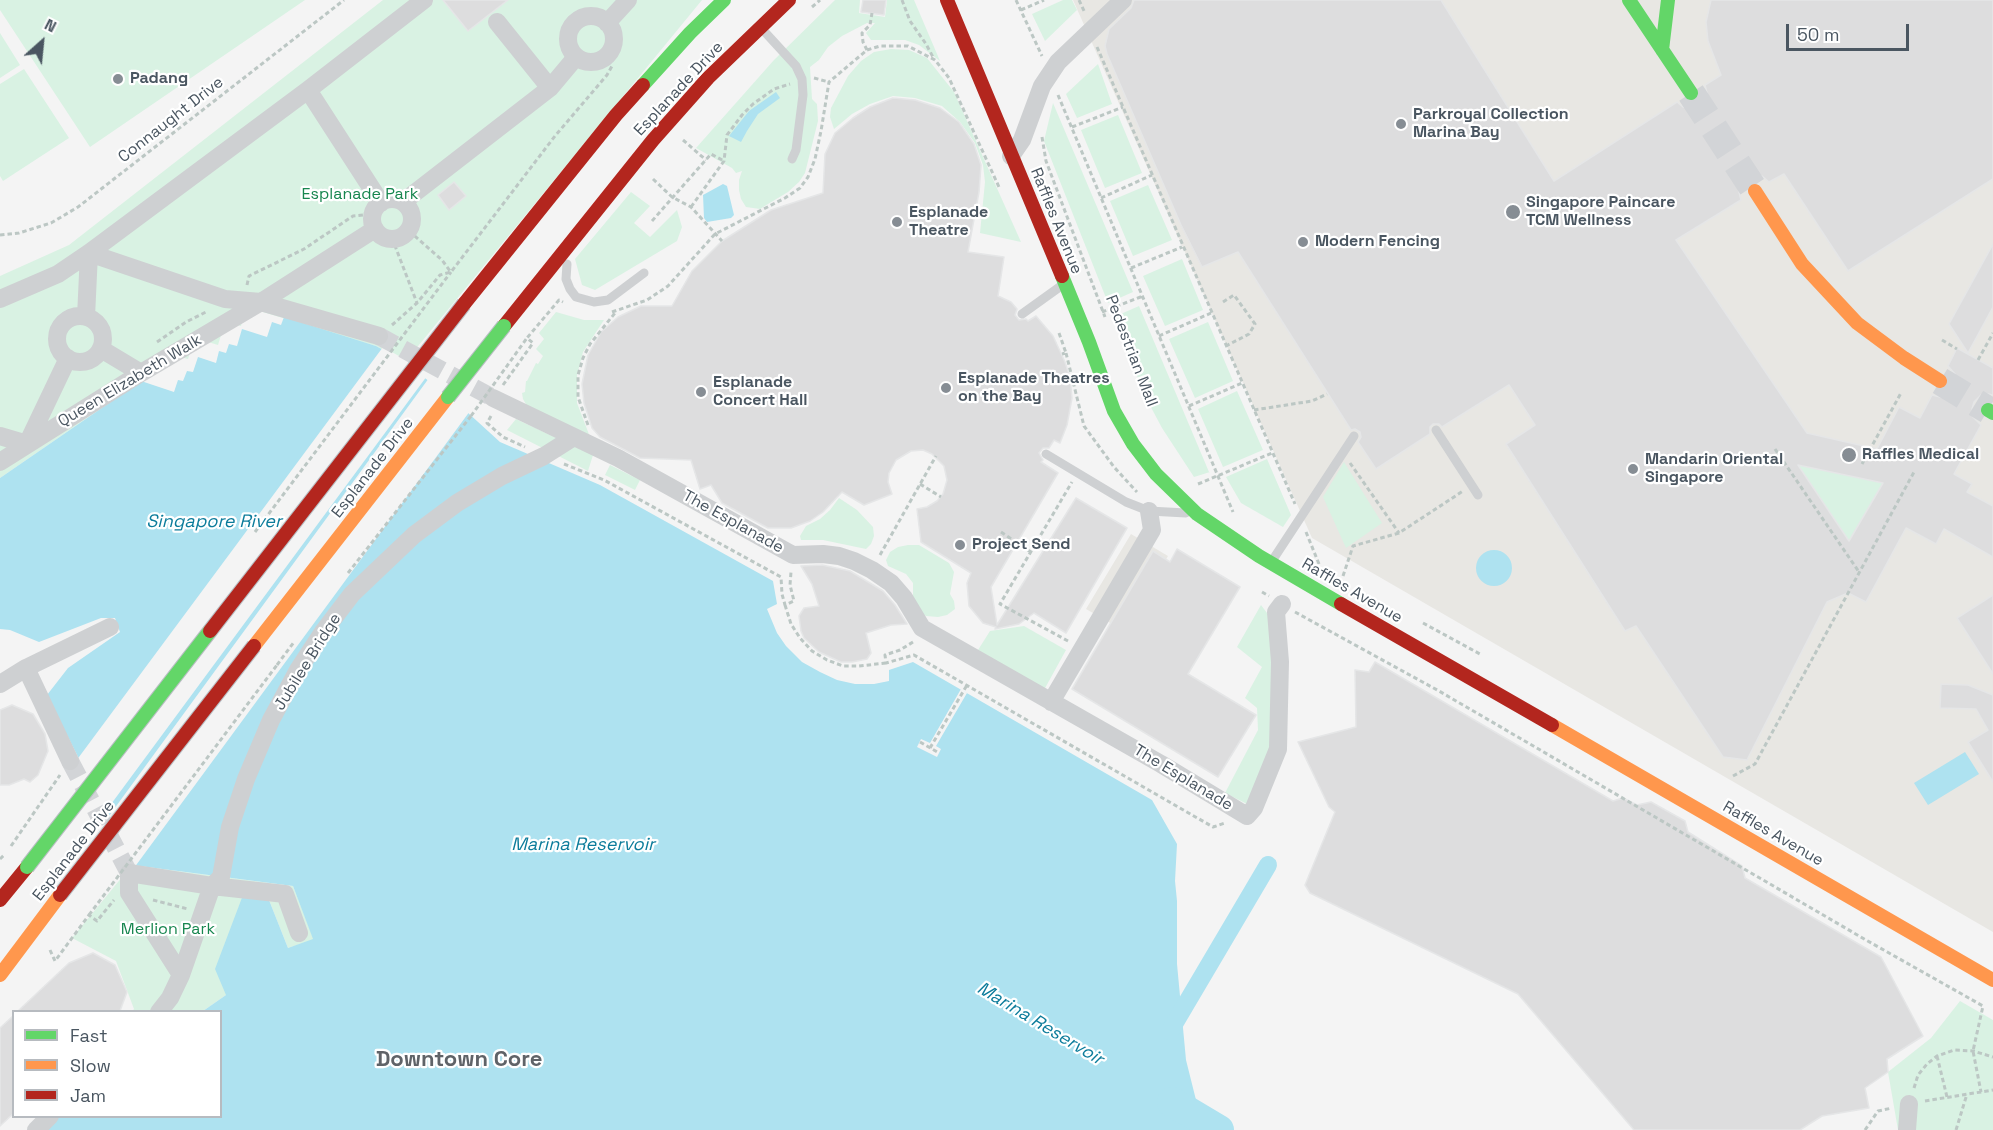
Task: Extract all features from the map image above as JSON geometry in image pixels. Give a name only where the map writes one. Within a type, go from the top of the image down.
[{"type":"main road","name":"Esplanade Drive","points":[[0,900],[5,888],[27,867],[464,303],[616,115],[690,33],[724,0]]},
{"type":"main road","name":"Esplanade Drive","points":[[3,967],[504,326],[666,125],[708,78],[789,0]]},
{"type":"main road","name":"Raffles Avenue","points":[[947,0],[1114,411],[1133,444],[1156,474],[1197,514],[1271,563],[1993,980]]},
{"type":"main road","points":[[1629,0],[1691,93]]},
{"type":"main road","points":[[1662,50],[1668,0]]},
{"type":"main road","points":[[1755,191],[1802,264],[1857,323],[1940,381]]},
{"type":"street","points":[[0,299],[58,274],[89,253],[308,90],[424,0]]},
{"type":"street","points":[[606,22],[628,0]]},
{"type":"street","points":[[1011,156],[1022,140],[1042,86],[1058,62],[1123,0]]},
{"type":"street","points":[[591,16],[606,22],[612,31],[614,40],[612,49],[605,58],[590,62],[576,57],[570,50],[568,40],[574,23],[581,18],[591,16]]},
{"type":"street","points":[[497,22],[550,88]]},
{"type":"street","points":[[403,202],[550,88],[576,57]]},
{"type":"street","points":[[308,90],[381,203]]},
{"type":"street","points":[[388,199],[403,202],[412,215],[409,231],[395,239],[380,236],[371,222],[375,207],[381,203],[388,199]]},
{"type":"street","name":"Queen Elizabeth Walk","points":[[0,462],[141,373],[261,302],[375,229]]},
{"type":"street","points":[[89,253],[225,299],[261,302],[379,336]]},
{"type":"street","points":[[86,317],[89,253]]},
{"type":"street","points":[[86,317],[96,322],[102,330],[101,349],[94,357],[86,361],[76,361],[60,351],[59,329],[65,321],[71,318],[86,317]]},
{"type":"street","points":[[101,349],[141,373]]},
{"type":"street","points":[[0,436],[27,444],[68,358]]},
{"type":"street","name":"The Esplanade","points":[[496,400],[606,453],[793,555],[839,556],[872,570],[891,583],[904,598],[922,628],[1161,764],[1247,816],[1254,808],[1278,749],[1280,662],[1276,612],[1282,604]]},
{"type":"street","name":"Jubilee Bridge","points":[[160,1010],[170,998],[181,975],[217,881],[230,827],[246,779],[271,720],[298,670],[323,632],[352,594],[414,535],[457,503],[574,437]]},
{"type":"street","points":[[1051,702],[1152,530],[1149,511]]},
{"type":"street","points":[[0,684],[26,668],[110,627]]},
{"type":"street","points":[[26,668],[70,761]]},
{"type":"street","points":[[181,975],[123,895],[129,873],[217,881],[285,894],[299,933]]},
{"type":"street","points":[[1907,1130],[1910,1104]]},
{"type":"street","points":[[36,1130],[48,1118]]},
{"type":"lane","points":[[761,27],[796,66],[802,79],[803,95],[796,150],[792,159]]},
{"type":"lane","points":[[570,244],[566,279],[576,297],[583,300],[594,302],[608,300],[644,273]]},
{"type":"lane","points":[[1022,314],[1064,284]]},
{"type":"lane","points":[[1436,430],[1478,495]]},
{"type":"lane","points":[[1271,563],[1354,436]]},
{"type":"lane","points":[[1046,454],[1126,502],[1149,511],[1197,514]]},
{"type":"path","name":"Connaught Drive","points":[[0,235],[19,233],[51,223],[78,207],[344,0]]},
{"type":"path","points":[[902,0],[910,21],[949,78],[999,189]]},
{"type":"path","points":[[1016,0],[1041,57],[1047,55]]},
{"type":"path","points":[[1020,10],[1044,0]]},
{"type":"path","points":[[1079,0],[1086,17]]},
{"type":"path","points":[[872,14],[870,25],[862,33],[867,50],[880,46],[908,46],[935,60]]},
{"type":"path","points":[[1089,54],[1096,46],[1301,517],[1319,564]]},
{"type":"path","points":[[379,336],[417,303],[440,275],[451,272],[555,136],[607,75],[612,66],[605,58]]},
{"type":"path","points":[[808,76],[829,82]]},
{"type":"path","points":[[691,207],[724,161],[727,135],[742,115],[774,89],[794,82]]},
{"type":"path","points":[[1053,103],[1057,93],[1233,512],[1224,505]]},
{"type":"path","points":[[1072,127],[1123,107]]},
{"type":"path","points":[[666,125],[706,160]]},
{"type":"path","name":"Pedestrian Mall","points":[[1044,130],[1042,139],[1046,161],[1107,323]]},
{"type":"path","points":[[652,221],[711,154],[724,161]]},
{"type":"path","points":[[1101,198],[1152,175]]},
{"type":"path","points":[[672,197],[691,207],[722,241]]},
{"type":"path","points":[[409,231],[442,260],[451,272]]},
{"type":"path","points":[[392,238],[417,303]]},
{"type":"path","points":[[1131,268],[1182,247]]},
{"type":"path","points":[[1103,312],[1143,296]]},
{"type":"path","points":[[1223,302],[1234,296],[1255,324],[1249,334],[1226,346]]},
{"type":"path","points":[[606,453],[592,433],[583,411],[578,397],[578,375],[590,344],[616,312]]},
{"type":"path","points":[[1159,336],[1211,314]]},
{"type":"path","points":[[1978,360],[1993,333]]},
{"type":"path","points":[[344,577],[474,412],[528,338],[534,343],[514,369]]},
{"type":"path","points":[[1942,340],[1957,349]]},
{"type":"path","points":[[1066,353],[1084,426],[1114,467],[1140,495],[1149,511]]},
{"type":"path","points":[[1189,406],[1242,383]]},
{"type":"path","points":[[1862,464],[1901,393]]},
{"type":"path","points":[[1254,410],[1312,400],[1327,394]]},
{"type":"path","points":[[496,400],[487,423],[503,437],[541,457],[604,480],[781,577],[784,605],[792,624],[800,638],[812,651],[827,660],[843,666],[859,666],[886,663],[914,655],[1213,827],[1247,816]]},
{"type":"path","points":[[1775,449],[1859,572]]},
{"type":"path","points":[[1343,452],[1399,533]]},
{"type":"path","points":[[1206,492],[1197,485],[1272,453]]},
{"type":"path","points":[[872,570],[936,456]]},
{"type":"path","points":[[1733,776],[1755,764],[1914,472]]},
{"type":"path","points":[[1078,473],[1000,604],[1082,649]]},
{"type":"path","points":[[920,484],[941,497]]},
{"type":"path","points":[[1343,576],[1353,546],[1399,533],[1465,490]]},
{"type":"path","points":[[1001,532],[1031,552]]},
{"type":"path","points":[[784,605],[794,601],[790,585],[793,555]]},
{"type":"path","points":[[1310,559],[1327,568]]},
{"type":"path","points":[[1335,572],[1348,580]]},
{"type":"path","points":[[1282,604],[1438,690],[1983,1006],[1973,1050],[1981,1092]]},
{"type":"path","points":[[1419,621],[1480,654]]},
{"type":"path","points":[[886,663],[885,655],[900,650],[914,641],[922,628]]},
{"type":"path","points":[[50,950],[55,961],[277,665]]},
{"type":"path","points":[[930,748],[967,685]]},
{"type":"path","points":[[920,742],[939,753]]},
{"type":"path","points":[[7,852],[70,761]]},
{"type":"path","points":[[89,915],[97,921],[123,895],[203,913]]},
{"type":"path","points":[[1910,1104],[1918,1075],[1937,1056],[1954,1050],[1973,1050],[1993,1057]]},
{"type":"path","points":[[1937,1056],[1947,1097]]},
{"type":"path","points":[[1865,1130],[1878,1111],[1993,1090]]},
{"type":"path","points":[[1956,1130],[1967,1094]]},
{"type":"shaded area","points":[[1073,0],[1993,0],[1993,932],[1312,538]]},
{"type":"shaded area","points":[[1131,534],[1168,556],[1124,631],[1086,609]]},
{"type":"green space","name":"Padang","points":[[0,0],[305,0],[90,147],[0,10]]},
{"type":"green space","name":"Esplanade Park","points":[[383,0],[702,0],[405,362],[376,346],[246,307],[241,326],[225,322],[218,345],[195,338],[188,359],[165,353],[141,381],[0,478],[0,276],[69,245]]},
{"type":"green space","points":[[835,0],[860,0],[859,13],[885,17],[887,0],[914,0],[940,61],[919,45],[905,40],[871,40],[866,33],[875,23],[867,23],[842,36],[828,47],[819,60],[810,67],[812,99],[817,104],[818,121],[805,173],[788,192],[760,209],[746,207],[739,190],[742,171],[736,173],[732,168],[696,148],[774,60]]},
{"type":"green space","points":[[1063,0],[1072,0],[1077,10],[1045,41],[1032,14]]},
{"type":"green space","points":[[0,33],[20,65],[0,78]]},
{"type":"green space","points":[[891,49],[909,50],[927,58],[954,92],[1021,242],[980,233],[985,182],[983,165],[975,143],[960,122],[942,106],[915,98],[893,96],[870,104],[852,114],[834,129],[830,117],[831,108],[848,76],[861,61],[874,52]]},
{"type":"green space","points":[[1098,64],[1112,104],[1077,118],[1066,94]]},
{"type":"green space","points":[[24,69],[69,138],[3,181],[0,176],[0,84]]},
{"type":"green space","points":[[1053,103],[1133,292],[1108,303],[1044,141]]},
{"type":"green space","points":[[1118,115],[1142,173],[1105,188],[1081,130]]},
{"type":"green space","points":[[1148,185],[1172,240],[1133,256],[1110,201]]},
{"type":"green space","points":[[631,192],[650,206],[634,223],[650,237],[677,210],[682,227],[677,241],[595,290],[582,285],[575,259]]},
{"type":"green space","points":[[1182,259],[1203,310],[1165,326],[1143,276]]},
{"type":"green space","points":[[1139,306],[1210,472],[1194,477],[1162,428],[1145,396],[1114,317]]},
{"type":"green space","points":[[556,312],[584,320],[604,320],[583,352],[577,375],[577,403],[590,437],[527,406],[523,399],[522,393],[525,392],[526,381],[536,363],[538,364],[543,356],[536,349],[544,339],[539,333]]},
{"type":"green space","points":[[1208,322],[1233,381],[1195,398],[1169,339]]},
{"type":"green space","points":[[1237,391],[1263,450],[1223,467],[1198,409]]},
{"type":"green space","points":[[516,419],[593,455],[588,471],[507,430]]},
{"type":"green space","points":[[1267,459],[1291,515],[1283,527],[1241,503],[1226,477]]},
{"type":"green space","points":[[1344,462],[1382,523],[1346,548],[1323,497]]},
{"type":"green space","points":[[610,465],[640,480],[635,490],[605,475]]},
{"type":"green space","points":[[1798,465],[1883,483],[1849,541]]},
{"type":"green space","points":[[839,498],[857,510],[873,527],[874,536],[866,549],[823,540],[801,540],[800,536],[806,526],[820,519]]},
{"type":"green space","points":[[908,545],[919,545],[949,563],[954,572],[950,594],[955,609],[947,615],[926,616],[918,611],[913,603],[913,583],[906,574],[888,566],[886,560],[890,552]]},
{"type":"green space","points":[[1261,605],[1270,617],[1278,720],[1251,806],[1225,793],[1258,730],[1257,708],[1245,698],[1262,667],[1237,647]]},
{"type":"green space","points":[[1024,626],[1066,650],[1044,690],[978,650],[990,631]]},
{"type":"green space","name":"Merlion Park","points":[[132,865],[293,886],[314,940],[288,948],[269,900],[226,995],[204,1010],[133,1010],[116,961],[72,938]]},
{"type":"green space","points":[[1960,1001],[1993,1020],[1993,1130],[1898,1130],[1888,1072],[1931,1038]]},
{"type":"water","points":[[776,92],[780,98],[758,114],[741,142],[729,136],[749,111]]},
{"type":"water","points":[[723,184],[727,186],[734,215],[731,218],[707,222],[704,218],[703,195]]},
{"type":"water","name":"Marina Reservoir","points":[[284,317],[376,346],[405,362],[466,411],[500,442],[600,485],[773,581],[777,604],[767,609],[777,633],[802,662],[820,672],[837,680],[855,684],[874,684],[889,681],[889,670],[913,662],[1152,800],[1177,844],[1175,881],[1177,964],[1186,1060],[1198,1108],[1211,1130],[44,1130],[58,1118],[222,1118],[222,1010],[204,1010],[226,995],[215,969],[243,895],[269,900],[288,948],[313,939],[293,886],[132,865],[47,695],[68,668],[120,632],[115,618],[101,618],[39,642],[10,630],[0,629],[0,478],[141,381],[174,392],[178,380],[183,381],[187,371],[193,372],[198,357],[216,363],[219,351],[226,353],[229,344],[237,346],[242,329],[267,337],[272,322],[281,325]]},
{"type":"water","points":[[1494,550],[1507,555],[1512,568],[1507,581],[1494,586],[1481,581],[1476,568],[1481,555]]},
{"type":"water","points":[[1965,752],[1979,774],[1928,805],[1914,783]]},
{"type":"pier","points":[[383,347],[406,360],[427,376],[103,815],[76,761]]},
{"type":"pier","points":[[429,378],[470,411],[134,868],[130,866],[106,820]]},
{"type":"pier","points":[[961,689],[967,693],[936,746],[941,749],[937,757],[917,747],[921,739],[930,743]]},
{"type":"building","points":[[443,0],[508,0],[468,31]]},
{"type":"building","points":[[863,0],[886,0],[884,15],[861,12]]},
{"type":"building","points":[[1134,0],[1441,0],[1554,181],[1677,102],[1691,109],[1700,107],[1707,93],[1705,85],[1721,75],[1708,41],[1706,22],[1711,0],[1993,0],[1993,179],[1848,271],[1784,174],[1769,182],[1762,176],[1747,177],[1740,184],[1741,200],[1676,240],[1807,433],[1877,449],[1899,407],[1920,418],[1932,395],[1947,396],[1954,390],[1955,374],[1948,366],[1957,348],[1993,368],[1993,395],[1981,395],[1974,402],[1973,417],[1981,425],[1954,474],[1972,484],[1967,492],[1993,506],[1993,557],[1944,529],[1936,544],[1906,528],[1866,602],[1848,593],[1827,602],[1747,760],[1723,757],[1636,626],[1625,631],[1506,444],[1535,425],[1509,385],[1442,427],[1439,424],[1433,424],[1430,427],[1430,434],[1376,469],[1358,442],[1361,437],[1360,432],[1355,429],[1351,430],[1238,252],[1202,267],[1181,225],[1107,54],[1105,46],[1109,29],[1131,8]],"holes":[[[1798,465],[1883,483],[1849,541]]]},
{"type":"building","points":[[893,98],[915,100],[940,108],[959,122],[974,144],[981,165],[979,192],[968,252],[1004,257],[998,296],[1011,302],[1017,309],[1015,315],[1019,320],[1028,321],[1036,316],[1053,336],[1070,378],[1072,398],[1067,425],[1060,443],[1054,440],[1049,448],[1043,448],[1039,453],[1043,460],[1041,462],[1058,473],[991,587],[997,625],[1076,498],[1127,528],[1066,633],[1034,613],[1019,624],[995,629],[996,627],[983,623],[969,606],[967,583],[971,573],[921,542],[917,509],[927,507],[937,501],[943,494],[947,480],[944,466],[932,454],[923,450],[911,451],[896,460],[889,473],[888,482],[892,494],[864,505],[842,492],[823,512],[810,521],[791,528],[768,528],[722,503],[711,485],[700,489],[691,460],[640,458],[600,437],[592,428],[584,403],[582,384],[588,355],[601,332],[618,317],[641,306],[672,306],[692,271],[722,241],[771,210],[823,193],[825,154],[835,133],[870,107]]},
{"type":"building","points":[[454,182],[466,196],[449,210],[438,195]]},
{"type":"building","points":[[1993,244],[1993,307],[1968,353],[1949,324]]},
{"type":"building","points":[[1177,549],[1240,587],[1188,674],[1256,715],[1218,777],[1072,689],[1153,551],[1170,562]]},
{"type":"building","points":[[822,565],[850,571],[883,591],[907,624],[891,625],[866,633],[871,653],[867,659],[841,662],[819,652],[804,638],[799,616],[804,608],[819,606],[812,584],[801,566]]},
{"type":"building","points":[[1993,595],[1993,674],[1957,618]]},
{"type":"building","points":[[1375,662],[1613,801],[1623,798],[1637,805],[1651,802],[1685,821],[1688,832],[1742,866],[1745,878],[1881,957],[1923,1036],[1887,1059],[1888,1072],[1865,1088],[1869,1108],[1822,1116],[1800,1130],[1634,1130],[1518,994],[1310,893],[1305,885],[1335,812],[1329,807],[1298,742],[1356,727],[1355,670],[1369,672]]},
{"type":"building","points":[[1941,684],[1968,685],[1993,695],[1993,782],[1968,742],[1988,730],[1976,709],[1940,708]]},
{"type":"building","points":[[12,705],[33,714],[45,734],[48,751],[38,775],[30,782],[24,779],[9,785],[0,785],[0,710]]},
{"type":"building","points":[[93,953],[115,965],[127,992],[120,1010],[19,1010],[69,963]]},
{"type":"building","points":[[12,1017],[12,1115],[0,1126],[0,1028]]},
{"type":"waterway","points":[[1170,1031],[1268,865]]},
{"type":"waterway","name":"Marina Reservoir","points":[[1172,1102],[1219,1130]]},
{"type":"tunnel","points":[[1691,93],[1755,191]]},
{"type":"tunnel","points":[[379,336],[493,398]]},
{"type":"tunnel","points":[[1940,381],[1988,410]]},
{"type":"tunnel","points":[[70,761],[129,873]]},
{"type":"traffic: fast","points":[[643,85],[690,33],[724,0]]},
{"type":"traffic: fast","points":[[1629,0],[1691,93]]},
{"type":"traffic: fast","points":[[1662,50],[1668,0]]},
{"type":"traffic: fast","points":[[1062,276],[1114,411],[1133,444],[1156,474],[1197,514],[1259,556],[1341,604]]},
{"type":"traffic: fast","points":[[448,397],[504,326]]},
{"type":"traffic: fast","points":[[1988,410],[1993,413]]},
{"type":"traffic: fast","points":[[27,867],[210,631]]},
{"type":"traffic: slow","points":[[1755,191],[1802,264],[1857,323],[1940,381]]},
{"type":"traffic: slow","points":[[254,646],[448,397]]},
{"type":"traffic: slow","points":[[1552,725],[1993,980]]},
{"type":"traffic: slow","points":[[0,975],[60,895]]},
{"type":"traffic: jam","points":[[504,326],[653,140],[708,78],[789,0]]},
{"type":"traffic: jam","points":[[947,0],[1062,276]]},
{"type":"traffic: jam","points":[[464,304],[616,115],[643,85]]},
{"type":"traffic: jam","points":[[210,631],[464,304]]},
{"type":"traffic: jam","points":[[1341,604],[1552,725]]},
{"type":"traffic: jam","points":[[60,895],[254,646]]},
{"type":"traffic: jam","points":[[0,900],[27,867]]},
{"type":"place","name":"Padang","points":[[118,79]]},
{"type":"place","name":"Parkroyal Collection Marina Bay","points":[[1401,124]]},
{"type":"place","name":"Singapore Paincare TCM Wellness","points":[[1513,212]]},
{"type":"place","name":"Esplanade Theatre","points":[[897,222]]},
{"type":"place","name":"Modern Fencing","points":[[1303,242]]},
{"type":"place","name":"Esplanade Theatres on the Bay","points":[[946,388]]},
{"type":"place","name":"Esplanade Concert Hall","points":[[701,392]]},
{"type":"place","name":"Raffles Medical","points":[[1849,455]]},
{"type":"place","name":"Mandarin Oriental Singapore","points":[[1633,469]]},
{"type":"place","name":"Project Send","points":[[960,545]]},
{"type":"district","name":"Downtown Core","points":[[459,1060]]},
{"type":"water label","name":"Singapore River","points":[[214,522]]}]
